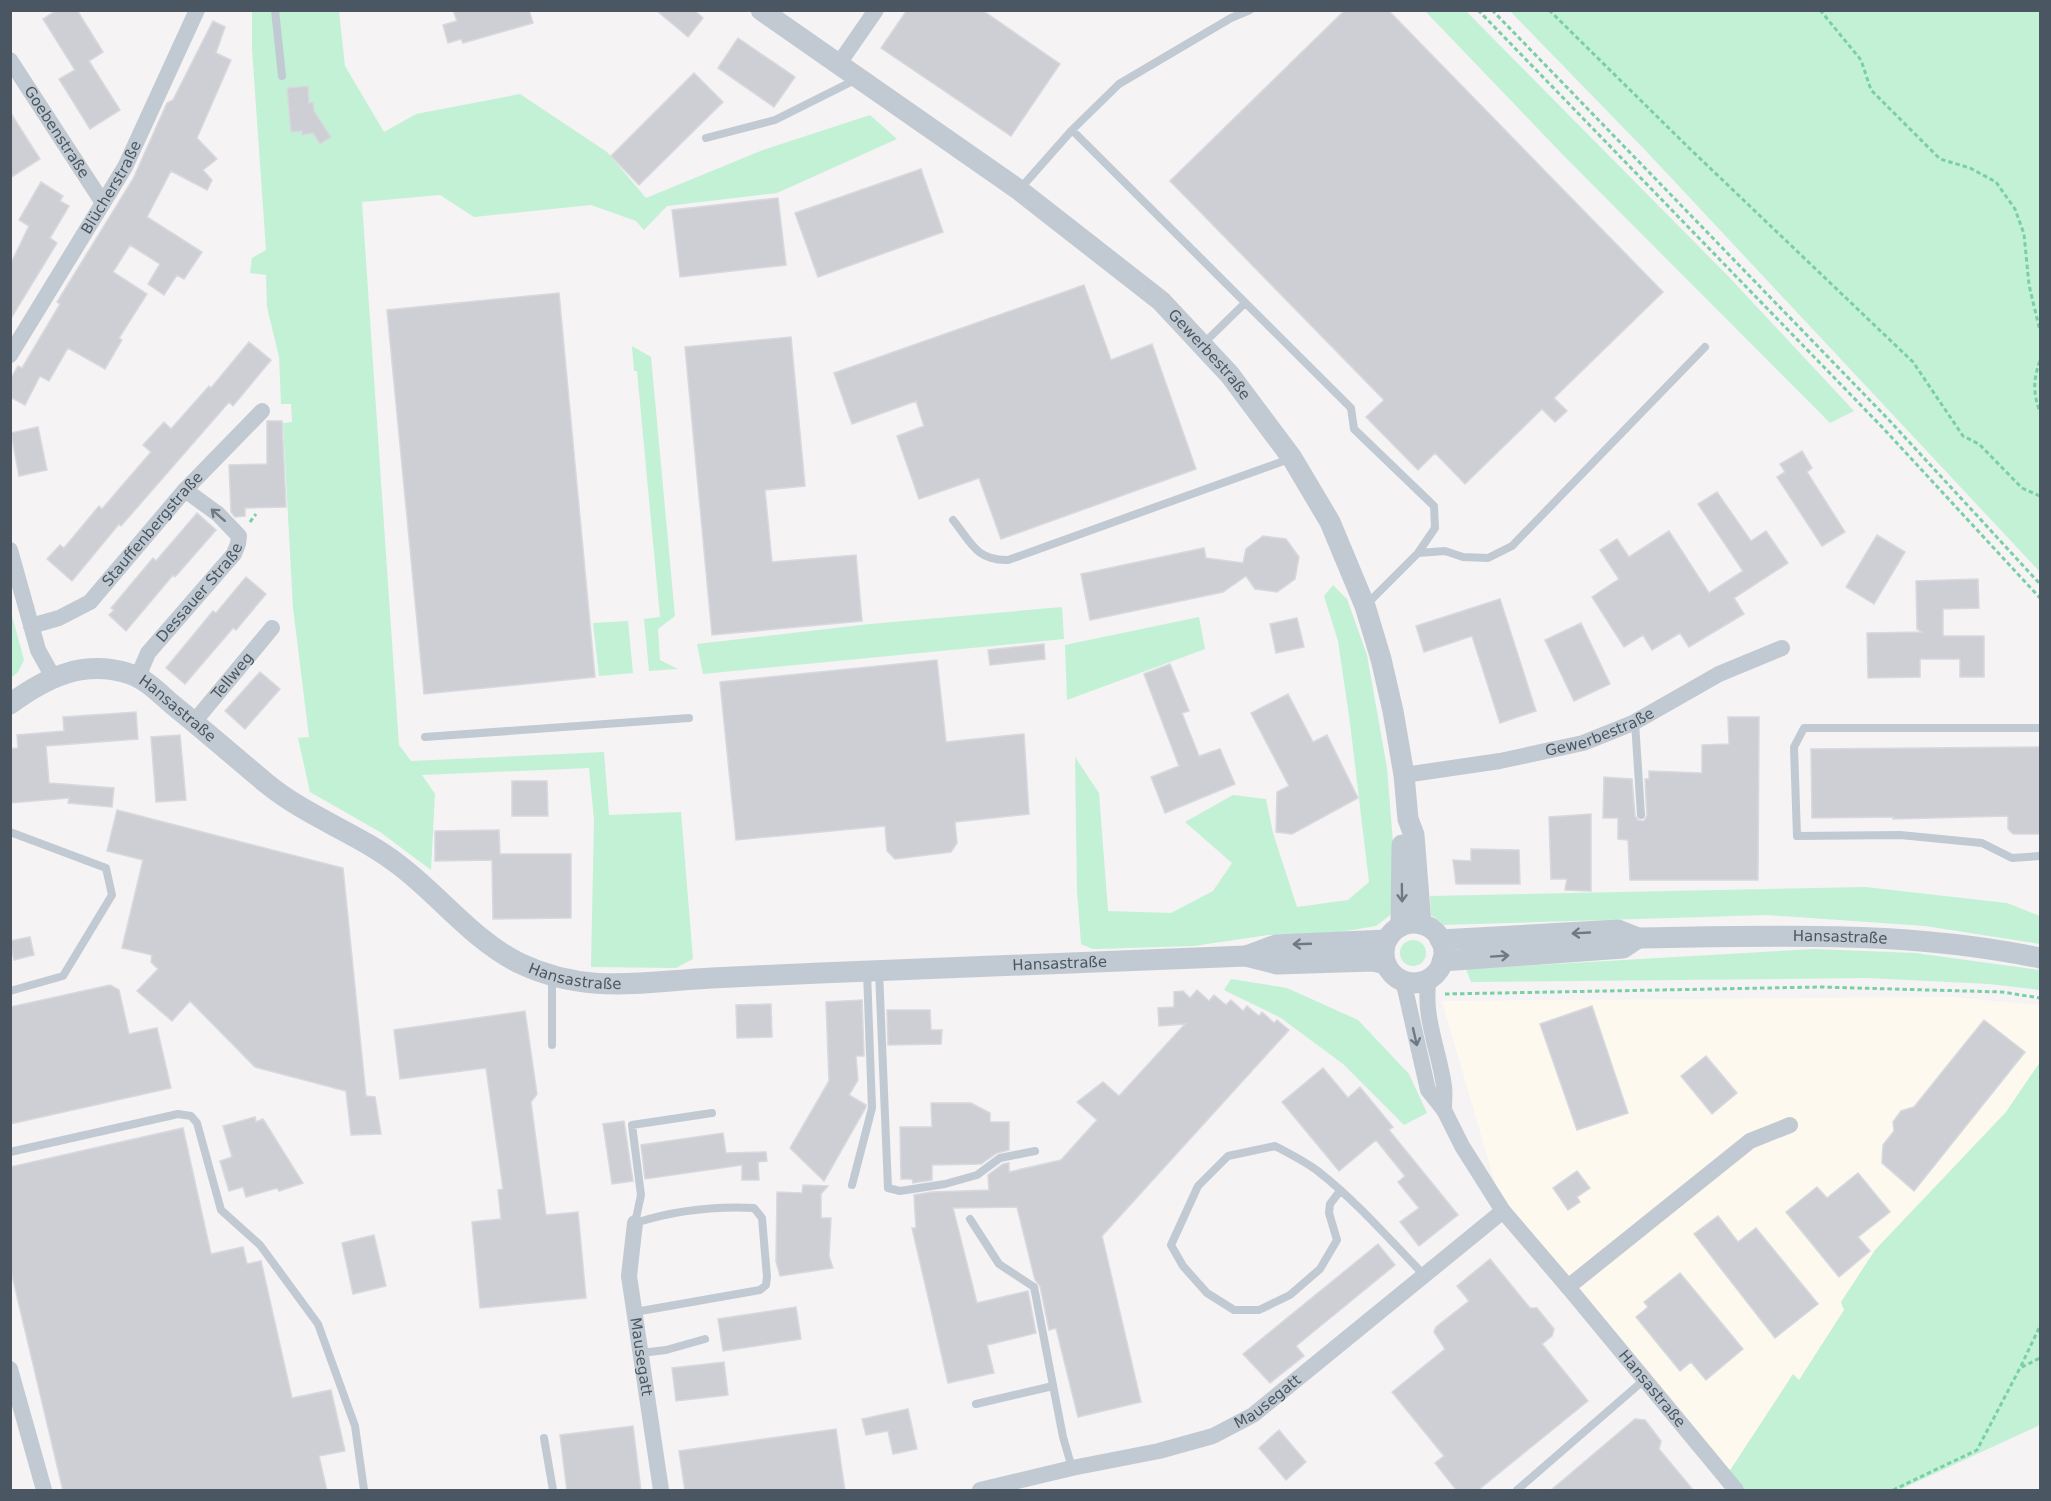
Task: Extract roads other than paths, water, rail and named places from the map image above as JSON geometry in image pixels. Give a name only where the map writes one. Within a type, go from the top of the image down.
[{"type":"street","name":"Blücherstraße","points":[[12,348],[125,166],[197,10]]},
{"type":"street","name":"Gewerbestraße","points":[[761,10],[1018,190],[1161,301],[1230,375],[1292,458],[1329,522],[1365,606],[1381,659],[1404,776],[1408,819],[1414,835],[1403,930]]},
{"type":"street","points":[[838,65],[876,10]]},
{"type":"street","name":"Goebenstraße","points":[[10,60],[103,203]]},
{"type":"street","name":"Stauffenbergstraße","points":[[31,626],[59,618],[90,602],[185,490],[262,411]]},
{"type":"street","name":"Dessauer Straße","points":[[140,677],[148,653],[234,554],[238,544],[239,536],[228,524],[185,490]]},
{"type":"street","points":[[10,550],[38,650],[52,677]]},
{"type":"street","name":"Tellweg","points":[[194,722],[272,628]]},
{"type":"street","name":"Gewerbestraße","points":[[1404,776],[1500,761],[1577,744],[1635,722],[1719,674],[1782,648]]},
{"type":"street","name":"Hansastraße","points":[[10,704],[36,685],[74,670],[112,669],[140,677],[271,788],[302,809],[399,864],[476,933],[509,958],[552,976],[576,982],[604,985],[873,971],[1246,956],[1277,964],[1373,961],[1386,964]]},
{"type":"street","points":[[1403,980],[1396,976],[1386,964],[1384,956],[1403,930],[1436,933],[1440,940]]},
{"type":"street","name":"Hansastraße","points":[[1246,956],[1276,945],[1403,930]]},
{"type":"street","name":"Hansastraße","points":[[1444,1110],[1444,1086],[1431,1029],[1427,991],[1443,954],[1440,940],[1618,930],[1638,938],[1815,935],[1912,939],[1958,944],[2040,958]]},
{"type":"street","name":"Hansastraße","points":[[1638,938],[1623,948],[1436,970],[1412,982],[1403,980],[1428,1090],[1444,1110],[1462,1146],[1503,1211],[1736,1491]]},
{"type":"street","points":[[1568,1287],[1750,1141],[1790,1125]]},
{"type":"street","name":"Mausegatt","points":[[980,1491],[1072,1468],[1159,1451],[1213,1436],[1253,1415],[1503,1211]]},
{"type":"street","name":"Mausegatt","points":[[635,1223],[629,1276],[661,1491]]},
{"type":"street","points":[[10,1369],[15,1404],[44,1491]]},
{"type":"lane","points":[[275,10],[282,76]]},
{"type":"lane","points":[[1018,190],[1072,130],[1119,84],[1231,18],[1250,10]]},
{"type":"lane","points":[[706,138],[776,120],[858,78]]},
{"type":"lane","points":[[1072,130],[1350,408],[1354,429],[1434,506],[1435,528],[1418,553],[1365,606]]},
{"type":"lane","points":[[1202,345],[1245,303]]},
{"type":"lane","points":[[1418,553],[1445,551],[1463,557],[1488,558],[1512,546],[1705,347]]},
{"type":"lane","points":[[953,520],[981,556],[994,560],[1008,560],[1292,458]]},
{"type":"lane","points":[[425,737],[689,718]]},
{"type":"lane","points":[[1635,722],[1641,815]]},
{"type":"lane","points":[[2040,728],[1804,728],[1794,747],[1797,836],[1900,835],[1982,843],[2012,858],[2040,856]]},
{"type":"lane","points":[[10,832],[106,868],[112,896],[63,976],[10,991]]},
{"type":"lane","points":[[873,971],[888,1188],[900,1191],[945,1184],[977,1174],[1000,1158],[1035,1151]]},
{"type":"lane","points":[[852,1185],[872,1108],[873,971]]},
{"type":"lane","points":[[552,976],[552,1045]]},
{"type":"lane","points":[[635,1312],[760,1290],[766,1286],[762,1218],[754,1208],[735,1207],[664,1214],[635,1223],[641,1195],[632,1125],[712,1113]]},
{"type":"lane","points":[[10,1152],[178,1114],[191,1116],[197,1123],[221,1210],[260,1245],[318,1324],[355,1426],[364,1491]]},
{"type":"lane","points":[[1340,1191],[1330,1204],[1329,1213],[1337,1240],[1320,1269],[1290,1295],[1259,1310],[1234,1310],[1207,1293],[1183,1266],[1171,1245],[1198,1186],[1228,1156],[1275,1146],[1318,1171],[1340,1191],[1369,1218],[1424,1275]]},
{"type":"lane","points":[[970,1219],[999,1264],[1034,1287],[1063,1437],[1072,1468]]},
{"type":"lane","points":[[641,1353],[666,1350],[705,1339]]},
{"type":"lane","points":[[1517,1491],[1644,1380]]},
{"type":"lane","points":[[976,1404],[1053,1386]]},
{"type":"lane","points":[[544,1438],[552,1491]]}]
